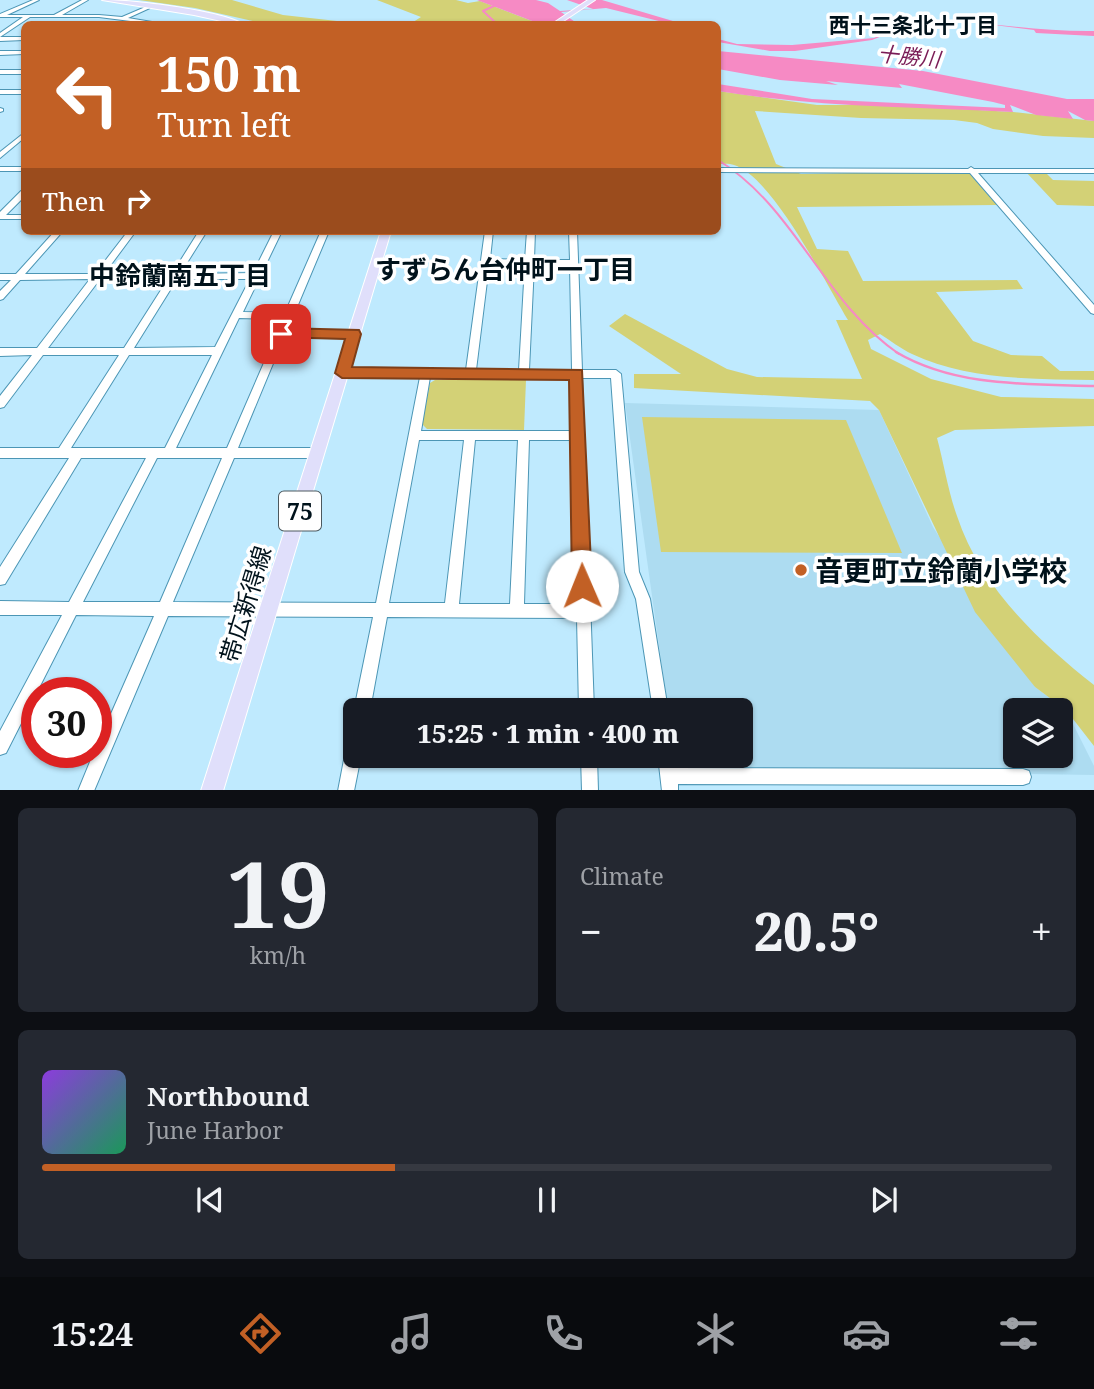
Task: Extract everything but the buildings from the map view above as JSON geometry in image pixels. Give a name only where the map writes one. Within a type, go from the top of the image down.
[{"type":"main road","points":[[105,0],[226,21]]},
{"type":"main road","points":[[560,21],[592,0]]},
{"type":"main road","name":"帯広新得線","points":[[212,790],[385,235]]},
{"type":"street","points":[[55,16],[86,0]]},
{"type":"street","points":[[0,16],[31,1]]},
{"type":"street","points":[[119,21],[150,6]]},
{"type":"street","points":[[0,37],[30,15]]},
{"type":"street","points":[[0,16],[30,15],[132,21]]},
{"type":"street","points":[[12,27],[21,27]]},
{"type":"street","points":[[0,37],[21,39]]},
{"type":"street","points":[[1,54],[21,53]]},
{"type":"street","points":[[0,72],[21,72]]},
{"type":"street","points":[[0,92],[21,92]]},
{"type":"street","points":[[0,156],[21,138]]},
{"type":"street","points":[[0,169],[21,169]]},
{"type":"street","points":[[971,169],[1094,311]]},
{"type":"street","points":[[721,170],[1094,171]]},
{"type":"street","points":[[0,217],[21,196]]},
{"type":"street","points":[[0,217],[21,217]]},
{"type":"street","points":[[0,297],[56,235]]},
{"type":"street","points":[[0,404],[129,235]]},
{"type":"street","points":[[62,453],[201,235]]},
{"type":"street","points":[[0,747],[72,608],[220,351],[276,235]]},
{"type":"street","points":[[86,790],[323,235]]},
{"type":"street","points":[[471,373],[487,235]]},
{"type":"street","points":[[524,373],[531,235]]},
{"type":"street","points":[[573,235],[587,698]]},
{"type":"street","points":[[484,262],[574,263]]},
{"type":"street","points":[[0,277],[257,276]]},
{"type":"street","points":[[237,315],[288,316]]},
{"type":"street","points":[[281,334],[354,334]]},
{"type":"street","points":[[0,352],[220,351]]},
{"type":"street","points":[[342,373],[616,374],[632,572],[643,598],[659,698]]},
{"type":"street","points":[[364,698],[426,373]]},
{"type":"street","points":[[414,435],[578,436]]},
{"type":"street","points":[[451,611],[470,435]]},
{"type":"street","points":[[517,611],[524,436]]},
{"type":"street","points":[[0,453],[318,453]]},
{"type":"street","points":[[0,579],[78,453]]},
{"type":"street","points":[[0,608],[583,611]]},
{"type":"street","points":[[346,790],[350,768]]},
{"type":"street","points":[[589,768],[590,790]]},
{"type":"street","points":[[670,783],[943,784],[1023,777]]},
{"type":"shaded area","points":[[139,0],[232,0],[283,15],[337,21],[253,21],[195,8]]},
{"type":"shaded area","points":[[377,0],[456,0],[468,3],[480,1],[532,21],[415,21],[421,17]]},
{"type":"shaded area","points":[[477,0],[536,0],[548,3],[560,11],[593,9],[567,0],[602,0],[673,21],[659,21],[606,8],[561,12],[574,21],[532,21]]},
{"type":"shaded area","points":[[913,20],[954,21],[918,22],[872,40],[795,51],[770,51],[721,43],[721,40],[737,44],[792,45],[874,38]]},
{"type":"shaded area","points":[[977,23],[1094,31],[1094,36],[1036,33],[1034,30]]},
{"type":"shaded area","points":[[721,51],[923,71],[1067,99],[1094,99],[1094,121],[1085,120],[1068,111],[1073,119],[1036,115],[1010,105],[1013,112],[828,103],[721,91],[721,84],[812,99],[1005,108],[1005,105],[993,102],[899,84],[902,88],[780,80],[721,70]]},
{"type":"shaded area","points":[[721,91],[817,105],[889,105],[1013,112],[1094,121],[1094,138],[1043,136],[954,120],[861,118],[755,111],[776,164],[801,174],[969,173],[997,205],[797,207],[817,249],[848,251],[863,281],[1017,280],[1023,289],[936,292],[973,341],[1011,355],[1042,356],[1060,371],[1094,371],[1094,380],[1025,378],[978,373],[933,363],[908,352],[880,334],[868,340],[871,349],[931,379],[1001,397],[1094,399],[1094,426],[955,430],[937,438],[957,516],[980,566],[1032,631],[1094,685],[1094,746],[1073,719],[1073,698],[1050,698],[1035,687],[975,612],[879,410],[870,401],[634,388],[634,374],[681,374],[609,326],[625,314],[727,369],[757,377],[862,379],[836,320],[848,320],[797,233],[765,189],[749,174],[732,164],[721,164]]},
{"type":"shaded area","points":[[1026,172],[1045,172],[1053,180],[1094,181],[1094,206],[1057,205]]},
{"type":"shaded area","points":[[435,380],[526,380],[524,430],[427,429],[422,424],[430,383]]},
{"type":"shaded area","name":"音更町立鈴蘭小学校","points":[[625,403],[879,410],[933,527],[1035,687],[1050,698],[1003,698],[1003,768],[1073,768],[1073,724],[1094,766],[1094,775],[676,768],[753,768],[753,698],[666,698]]},
{"type":"shaded area","points":[[642,417],[846,420],[902,553],[661,552]]},
{"type":"waterway","points":[[494,21],[483,11],[496,5]]},
{"type":"waterway","points":[[721,162],[745,180],[768,203],[850,308],[873,333],[897,353]]},
{"type":"waterway","points":[[897,353],[942,372],[967,378],[1017,384],[1094,386]]},
{"type":"place","name":"音更町立鈴蘭小学校","points":[[801,570]]},
{"type":"district","name":"西十三条北十丁目","points":[[913,25]]},
{"type":"district","name":"すずらん台仲町一丁目","points":[[505,269]]},
{"type":"district","name":"中鈴蘭南五丁目","points":[[180,275]]},
{"type":"route","points":[[281,334],[354,334],[342,373],[577,374],[582,586]]},
{"type":"water label","name":"十勝川","points":[[909,56]]}]
